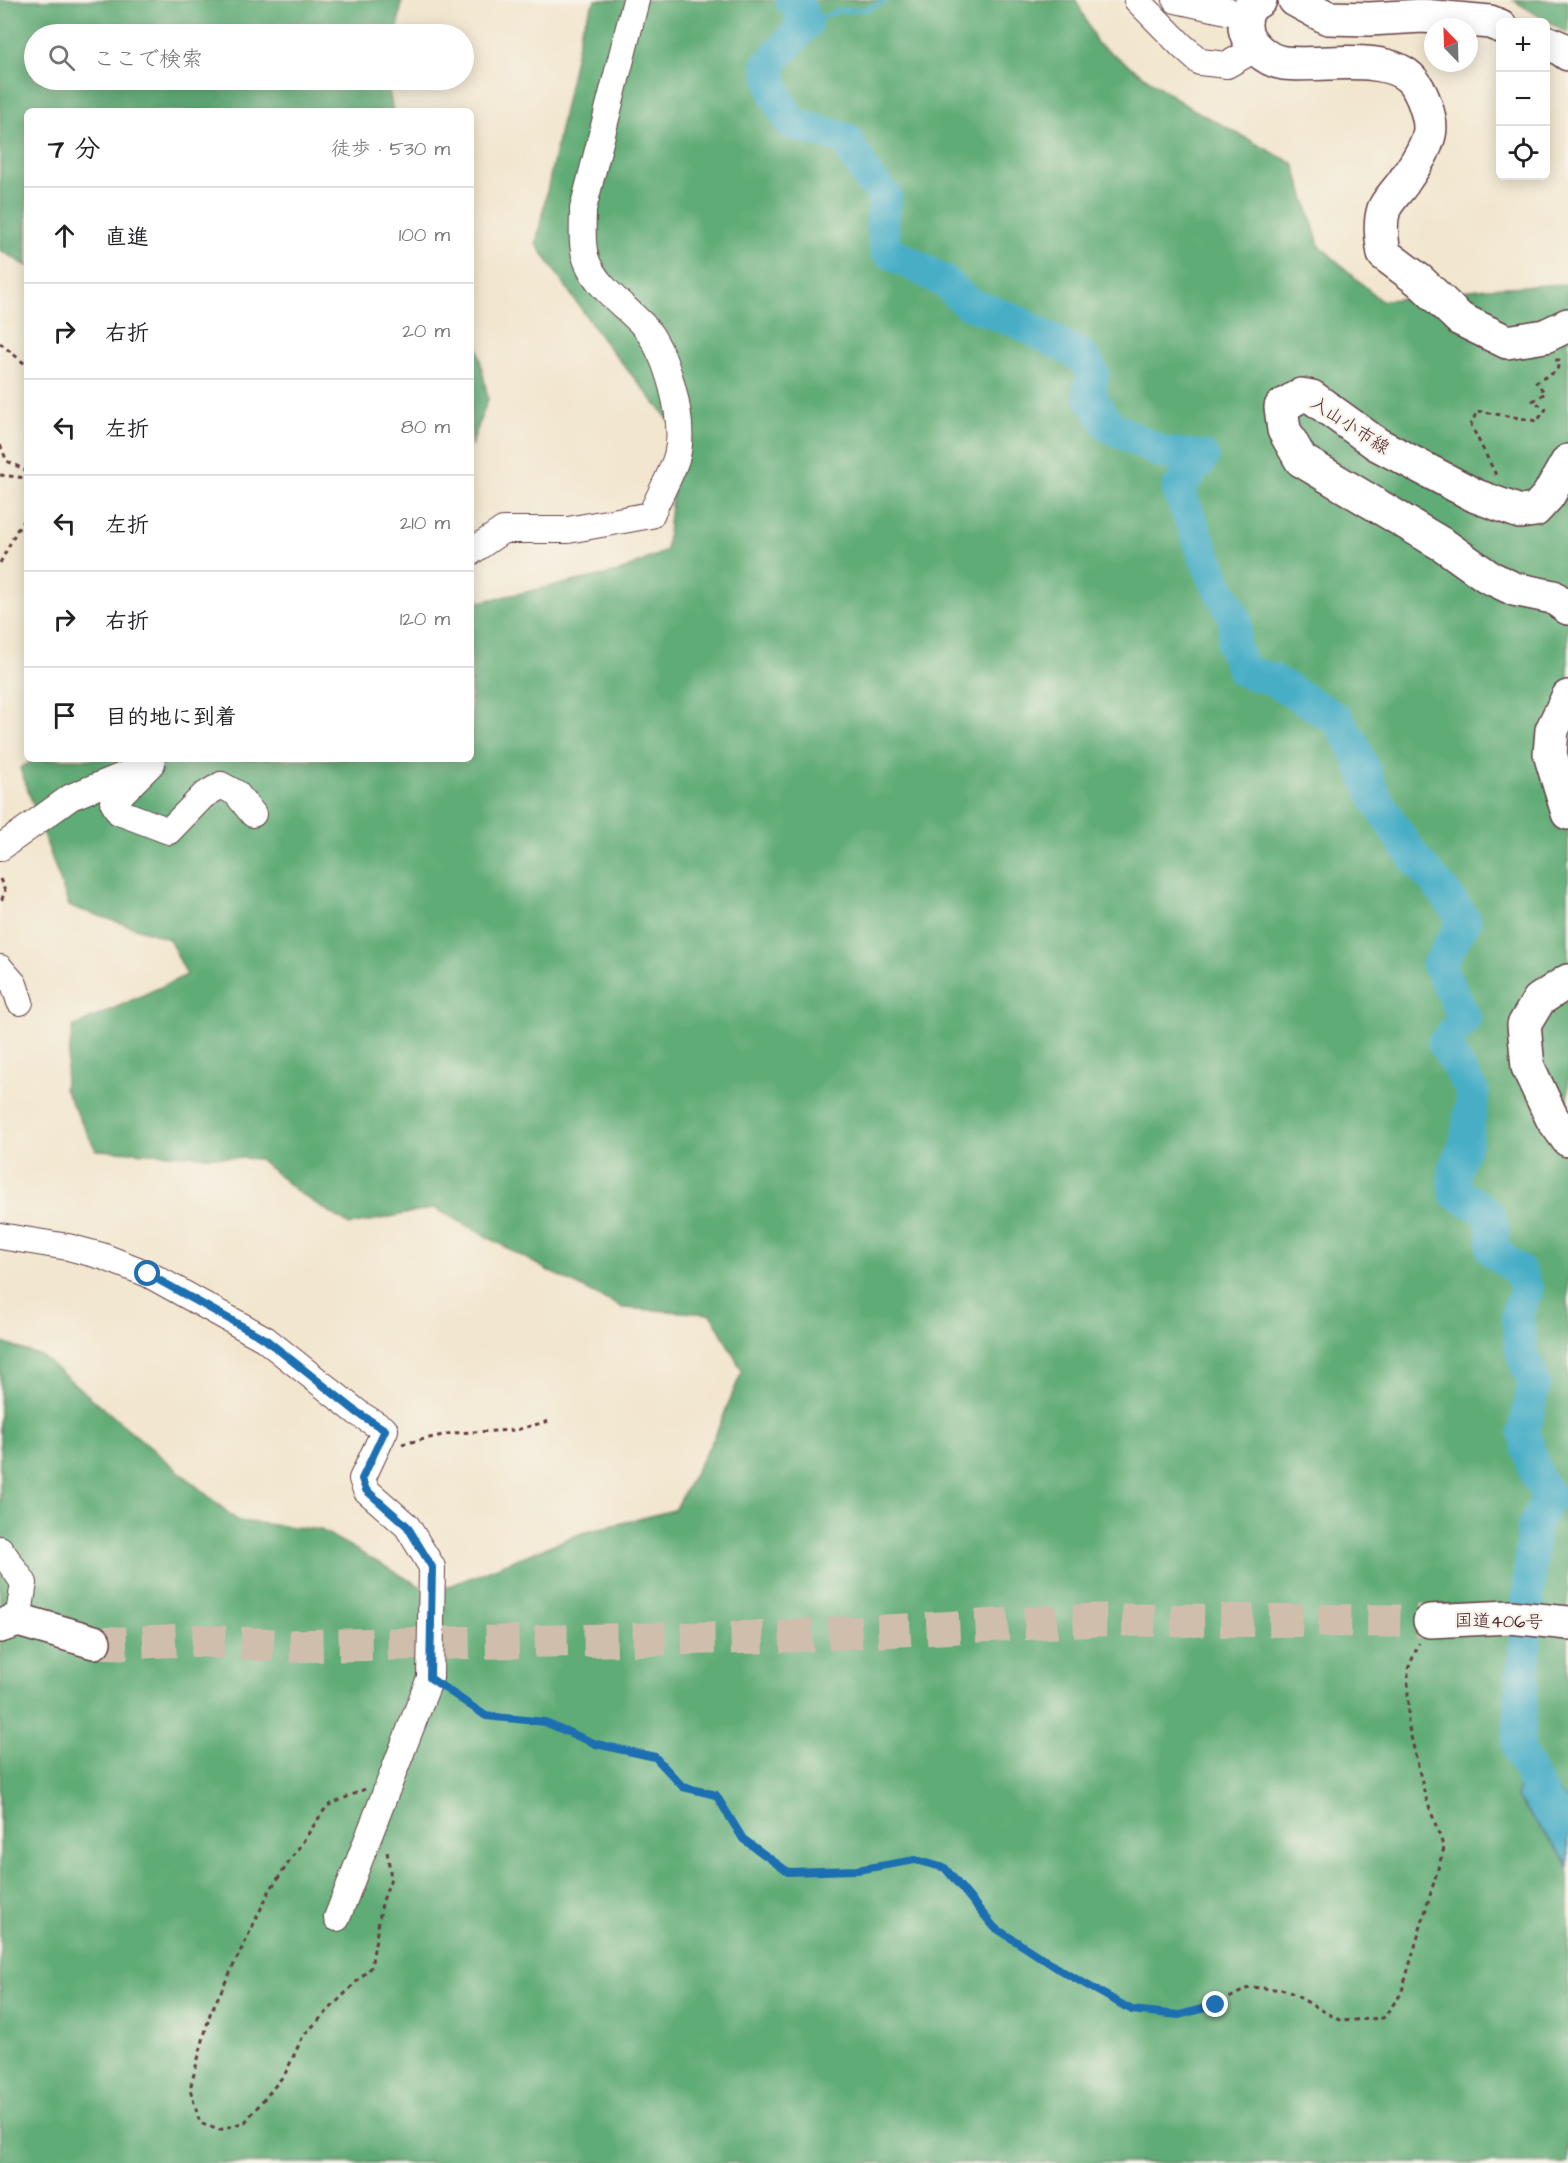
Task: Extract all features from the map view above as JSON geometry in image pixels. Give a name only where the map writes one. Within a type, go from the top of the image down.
[{"type":"main road","points":[[1319,3],[1328,18],[1370,19],[1423,16],[1496,24]]},
{"type":"main road","points":[[1253,8],[1245,33],[1255,49],[1282,63],[1338,62],[1393,66],[1412,79],[1422,95],[1430,134],[1412,169],[1385,208],[1381,230],[1384,254],[1420,281],[1460,319],[1507,342],[1545,336],[1568,325]]},
{"type":"main road","points":[[1550,44],[1568,54]]},
{"type":"main road","name":"入山小市線","points":[[1568,461],[1548,496],[1534,510],[1520,512],[1476,496],[1377,444],[1312,397],[1301,395],[1281,407],[1284,430],[1301,460],[1445,546],[1487,576],[1514,589],[1553,597],[1568,608]]},
{"type":"main road","points":[[1568,697],[1552,730],[1550,754],[1568,813]]},
{"type":"main road","points":[[1568,981],[1539,1000],[1524,1025],[1528,1067],[1552,1118],[1568,1140]]},
{"type":"main road","name":"国道406号","points":[[1430,1621],[1510,1617],[1568,1623]]},
{"type":"main road","points":[[9,1623],[94,1642]]},
{"type":"street","points":[[474,550],[503,530],[568,530],[651,515],[677,455],[680,439],[672,387],[659,352],[645,327],[605,290],[593,274],[585,257],[583,208],[636,0]]},
{"type":"street","points":[[1137,0],[1200,62],[1227,65],[1255,49]]},
{"type":"street","points":[[1176,0],[1253,8]]},
{"type":"street","points":[[0,848],[71,797],[155,762]]},
{"type":"street","points":[[156,762],[113,802],[119,812],[170,831],[203,796],[221,785],[236,793],[253,814]]},
{"type":"street","points":[[0,968],[15,984],[20,1002]]},
{"type":"street","points":[[0,1236],[68,1247],[102,1256],[148,1274],[265,1339],[358,1413],[385,1430],[362,1479],[366,1490],[407,1526],[432,1567],[430,1678],[337,1918]]},
{"type":"street","points":[[0,1549],[24,1583],[9,1623]]},
{"type":"path","points":[[0,343],[24,361]]},
{"type":"path","points":[[1504,480],[1495,475],[1471,425],[1477,411],[1537,422],[1546,409],[1533,401],[1545,393],[1536,382],[1557,371],[1559,360],[1548,359]]},
{"type":"path","points":[[0,445],[7,461],[24,470]]},
{"type":"path","points":[[0,475],[24,478]]},
{"type":"path","points":[[0,563],[17,530],[24,522]]},
{"type":"path","points":[[0,879],[5,891],[0,904]]},
{"type":"path","points":[[377,1450],[452,1433],[516,1430],[549,1421]]},
{"type":"path","points":[[430,1678],[486,1716],[545,1722],[596,1744],[655,1757],[683,1787],[716,1795],[743,1839],[788,1872],[857,1870],[915,1860],[945,1868],[994,1927],[1060,1970],[1132,2010],[1179,2015],[1216,2005],[1250,1987],[1286,1990],[1341,2021],[1362,2020],[1383,2018],[1401,1994],[1444,1848],[1425,1795],[1408,1725],[1408,1669],[1430,1621]]},
{"type":"path","points":[[375,1819],[386,1841],[391,1878],[382,1903],[372,1967],[303,2036],[285,2074],[245,2122],[219,2130],[200,2123],[190,2089],[210,2014],[270,1890],[327,1806],[391,1777]]},
{"type":"green space","points":[[0,0],[402,0],[398,24],[24,24],[24,90],[389,90],[392,108],[24,108],[24,264],[0,250]]},
{"type":"green space","points":[[595,0],[1076,0],[1097,43],[1187,106],[1294,164],[1319,245],[1381,301],[1486,288],[1568,284],[1568,1800],[1547,1783],[1525,1756],[1517,1756],[1523,1776],[1516,1797],[1568,1866],[1568,2163],[0,2163],[0,1342],[41,1356],[238,1521],[321,1530],[432,1593],[582,1533],[674,1510],[715,1436],[742,1371],[711,1314],[623,1308],[547,1270],[435,1208],[350,1225],[299,1193],[259,1159],[96,1150],[64,1088],[73,1027],[187,975],[169,939],[69,906],[20,768],[31,762],[474,762],[474,584],[479,602],[618,572],[666,551],[679,432],[602,339],[536,244],[581,29]]},
{"type":"green space","points":[[1513,0],[1568,0],[1568,34],[1550,23],[1550,18],[1542,18]]},
{"type":"green space","points":[[474,338],[477,344],[488,399],[474,438]]},
{"type":"water","points":[[1516,1756],[1526,1756],[1547,1783],[1568,1800],[1568,1866],[1516,1797],[1523,1776]]},
{"type":"waterway","points":[[791,0],[800,9],[806,24],[768,65],[775,93],[791,123],[846,139],[869,179],[886,197],[882,222],[886,250],[945,282],[966,302],[1020,323],[1083,357],[1093,374],[1089,394],[1109,426],[1163,453],[1203,457],[1178,489],[1214,578],[1236,621],[1233,645],[1244,671],[1273,680],[1338,720],[1354,746],[1376,799],[1396,831],[1465,921],[1438,965],[1465,1018],[1444,1043],[1473,1093],[1466,1142],[1454,1172],[1455,1193],[1487,1214],[1493,1228],[1493,1251],[1519,1271],[1527,1290],[1517,1313],[1521,1349],[1534,1385],[1524,1433],[1537,1477],[1549,1497],[1533,1528],[1518,1749],[1545,1802],[1568,1823]]},
{"type":"waterway","points":[[806,24],[838,11],[868,9],[888,0]]},
{"type":"tunnel","points":[[94,1642],[188,1640],[289,1646],[767,1637],[1097,1620],[1430,1621]]},
{"type":"route","points":[[148,1274],[265,1339],[358,1413],[385,1430],[362,1479],[366,1490],[407,1526],[432,1567],[430,1678],[486,1716],[545,1722],[596,1744],[655,1757],[683,1787],[716,1795],[743,1839],[788,1872],[857,1870],[915,1860],[945,1868],[994,1927],[1060,1970],[1132,2010],[1179,2015],[1216,2005]]}]
